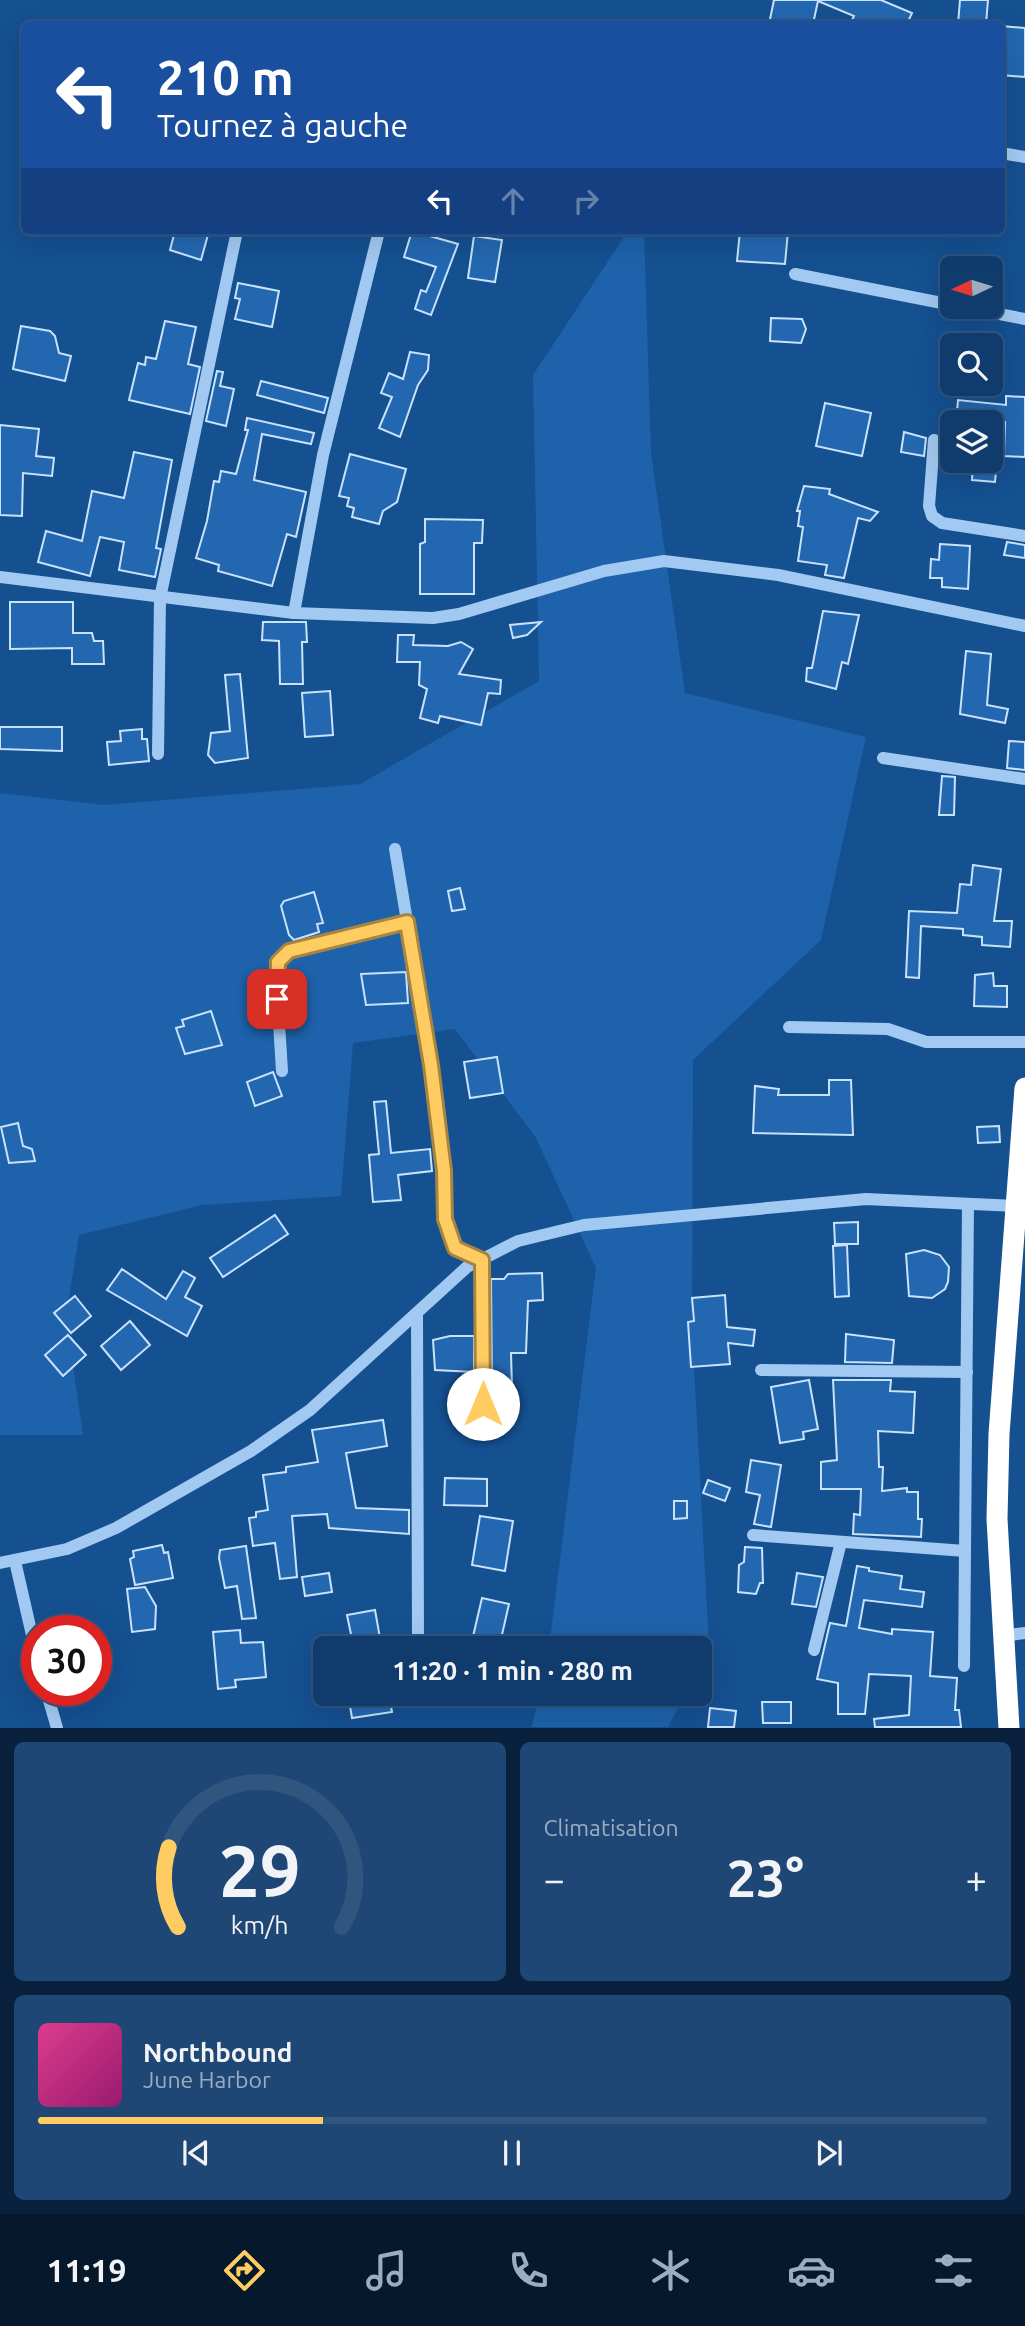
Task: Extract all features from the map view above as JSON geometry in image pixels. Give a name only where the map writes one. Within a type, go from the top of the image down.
[{"type":"highway","points":[[1009,1727],[997,1519],[999,1434],[1018,1220],[1025,1087]]},
{"type":"street","points":[[1005,154],[1025,158]]},
{"type":"street","points":[[158,754],[160,598],[236,235]]},
{"type":"street","points":[[294,613],[323,455],[378,235]]},
{"type":"street","points":[[795,274],[940,303]]},
{"type":"street","points":[[1003,315],[1025,319]]},
{"type":"street","points":[[934,440],[929,506],[932,516],[942,523],[1025,536]]},
{"type":"street","points":[[0,577],[294,613],[433,618],[459,614],[604,570],[664,561],[778,575],[1025,626]]},
{"type":"street","points":[[883,758],[1025,779]]},
{"type":"street","points":[[395,849],[431,1065],[444,1171],[445,1219],[455,1248],[482,1260]]},
{"type":"street","points":[[282,1071],[276,975],[278,962],[289,951],[407,922]]},
{"type":"street","points":[[789,1027],[888,1029],[926,1042],[1025,1042]]},
{"type":"street","points":[[0,1563],[67,1549],[116,1528],[251,1451],[310,1410],[467,1267],[518,1241],[584,1225],[866,1199],[968,1204],[1018,1220]]},
{"type":"street","points":[[964,1666],[968,1204]]},
{"type":"street","points":[[482,1260],[483,1404]]},
{"type":"street","points":[[417,1314],[418,1636]]},
{"type":"street","points":[[761,1370],[967,1372]]},
{"type":"street","points":[[754,1535],[965,1551]]},
{"type":"street","points":[[814,1650],[841,1542]]},
{"type":"street","points":[[15,1561],[27,1615]]},
{"type":"street","points":[[1002,1636],[1025,1633]]},
{"type":"street","points":[[51,1706],[57,1727]]},
{"type":"shaded area","points":[[625,235],[644,235],[651,453],[685,693],[866,737],[821,940],[693,1060],[692,1328],[708,1636],[550,1636],[596,1268],[536,1138],[455,1029],[353,1043],[341,1196],[203,1205],[79,1235],[66,1317],[83,1435],[0,1435],[0,793],[104,805],[360,784],[539,681],[533,375]]},
{"type":"shaded area","points":[[536,1706],[679,1706],[668,1727],[532,1727]]},
{"type":"building","points":[[774,0],[881,0],[912,13],[908,21],[852,21],[854,16],[818,1],[814,21],[770,21]]},
{"type":"building","points":[[960,0],[988,0],[986,21],[958,21]]},
{"type":"building","points":[[1005,26],[1025,28],[1025,77],[1005,75]]},
{"type":"building","points":[[174,235],[208,235],[201,260],[170,250]]},
{"type":"building","points":[[411,235],[426,235],[458,244],[431,315],[415,309],[421,290],[426,292],[436,267],[404,257]]},
{"type":"building","points":[[740,235],[788,235],[785,264],[737,261]]},
{"type":"building","points":[[474,236],[502,240],[495,282],[468,278]]},
{"type":"building","points":[[238,283],[279,291],[272,327],[235,319],[240,299],[235,298]]},
{"type":"building","points":[[771,318],[802,319],[806,329],[801,343],[770,341]]},
{"type":"building","points":[[165,321],[196,327],[188,364],[200,367],[190,414],[129,400],[138,363],[145,365],[146,357],[156,359]]},
{"type":"building","points":[[21,326],[50,331],[55,336],[59,353],[71,356],[65,381],[13,369]]},
{"type":"building","points":[[410,352],[429,355],[428,370],[418,385],[400,437],[379,428],[392,397],[381,393],[389,373],[403,379]]},
{"type":"building","points":[[217,371],[223,372],[220,386],[234,389],[226,426],[206,421]]},
{"type":"building","points":[[261,381],[328,398],[324,413],[257,395]]},
{"type":"building","points":[[1006,396],[1025,397],[1025,457],[1004,456],[1003,410],[957,410],[958,400],[1006,405]]},
{"type":"building","points":[[825,403],[871,413],[862,456],[816,446]]},
{"type":"building","points":[[247,418],[314,433],[311,444],[262,434],[254,480],[306,492],[296,537],[287,534],[272,586],[218,571],[219,565],[196,558],[207,521],[214,481],[219,482],[221,471],[236,474],[248,430],[245,430]]},
{"type":"building","points":[[0,425],[39,429],[36,456],[54,458],[52,476],[23,473],[22,516],[0,515]]},
{"type":"building","points":[[904,432],[926,438],[924,456],[901,452]]},
{"type":"building","points":[[134,452],[172,460],[156,548],[161,549],[155,577],[119,570],[124,542],[100,537],[90,576],[38,562],[46,531],[82,541],[92,491],[124,498]]},
{"type":"building","points":[[350,454],[406,469],[397,502],[383,511],[379,524],[352,517],[354,508],[347,506],[349,498],[339,496]]},
{"type":"building","points":[[972,473],[996,473],[995,482],[972,480]]},
{"type":"building","points":[[804,486],[830,489],[829,494],[878,512],[870,521],[858,518],[844,578],[825,575],[827,565],[798,561],[803,527],[798,526],[800,511],[797,511]]},
{"type":"building","points":[[425,519],[483,520],[482,543],[474,543],[474,594],[420,594],[420,544],[425,542]]},
{"type":"building","points":[[1007,542],[1025,545],[1025,558],[1004,555]]},
{"type":"building","points":[[940,544],[970,546],[968,589],[942,587],[942,578],[930,578],[931,559],[939,560]]},
{"type":"building","points":[[10,602],[73,602],[73,633],[92,633],[94,641],[103,641],[104,664],[72,664],[72,648],[10,649]]},
{"type":"building","points":[[823,611],[859,615],[848,664],[842,662],[836,689],[806,681],[807,668],[812,668]]},
{"type":"building","points":[[263,622],[306,622],[307,642],[302,642],[303,684],[280,684],[279,641],[262,640]]},
{"type":"building","points":[[541,622],[527,635],[513,638],[510,625]]},
{"type":"building","points":[[398,635],[414,635],[413,645],[448,646],[461,642],[473,649],[459,674],[501,680],[500,694],[488,693],[481,725],[440,716],[438,723],[420,718],[427,689],[419,685],[420,662],[397,662]]},
{"type":"building","points":[[966,651],[991,654],[987,705],[1008,709],[1005,723],[960,714]]},
{"type":"building","points":[[240,674],[248,758],[215,763],[208,755],[211,733],[230,731],[225,675]]},
{"type":"building","points":[[330,691],[333,735],[305,737],[302,693]]},
{"type":"building","points":[[0,727],[62,727],[62,751],[0,749]]},
{"type":"building","points":[[142,729],[142,739],[147,739],[149,761],[109,765],[107,742],[121,741],[120,731]]},
{"type":"building","points":[[1009,741],[1025,742],[1025,770],[1007,768]]},
{"type":"building","points":[[942,776],[955,777],[954,815],[939,815]]},
{"type":"building","points":[[973,865],[1001,869],[994,921],[1012,921],[1010,947],[982,945],[982,937],[963,935],[963,929],[921,926],[919,978],[906,977],[909,911],[957,913],[960,884],[971,885]]},
{"type":"building","points":[[460,888],[465,909],[452,911],[448,891]]},
{"type":"building","points":[[314,892],[323,923],[317,924],[319,932],[294,940],[289,935],[281,906],[284,901]]},
{"type":"building","points":[[406,972],[408,1003],[366,1005],[361,974]]},
{"type":"building","points":[[993,973],[994,986],[1007,986],[1007,1007],[974,1006],[975,975]]},
{"type":"building","points":[[211,1011],[222,1045],[185,1054],[176,1028],[184,1026],[182,1020]]},
{"type":"building","points":[[497,1057],[503,1093],[470,1098],[464,1062]]},
{"type":"building","points":[[273,1072],[282,1096],[255,1106],[247,1082]]},
{"type":"building","points":[[829,1080],[851,1080],[853,1135],[753,1133],[755,1086],[779,1089],[778,1095],[829,1095]]},
{"type":"building","points":[[386,1101],[391,1153],[430,1149],[432,1171],[398,1175],[401,1200],[373,1202],[369,1155],[379,1154],[374,1102]]},
{"type":"building","points":[[18,1123],[23,1146],[32,1149],[35,1161],[9,1163],[1,1127]]},
{"type":"building","points":[[999,1126],[1000,1142],[978,1143],[977,1127]]},
{"type":"building","points":[[275,1215],[288,1234],[223,1277],[210,1258]]},
{"type":"building","points":[[858,1222],[858,1244],[835,1244],[834,1223]]},
{"type":"building","points":[[847,1245],[849,1296],[835,1297],[833,1246]]},
{"type":"building","points":[[924,1250],[940,1255],[949,1267],[945,1289],[932,1298],[909,1296],[906,1254]]},
{"type":"building","points":[[122,1269],[166,1299],[183,1271],[195,1278],[185,1297],[202,1306],[187,1336],[107,1290]]},
{"type":"building","points":[[542,1273],[543,1300],[528,1301],[526,1353],[511,1353],[512,1388],[492,1388],[491,1279],[504,1279],[508,1274]]},
{"type":"building","points":[[725,1295],[727,1327],[755,1330],[753,1346],[728,1343],[730,1364],[691,1367],[688,1322],[694,1321],[692,1298]]},
{"type":"building","points":[[75,1296],[91,1316],[71,1333],[54,1313]]},
{"type":"building","points":[[130,1321],[150,1345],[121,1370],[101,1346]]},
{"type":"building","points":[[846,1334],[894,1340],[892,1363],[845,1362]]},
{"type":"building","points":[[68,1335],[86,1355],[63,1376],[45,1355]]},
{"type":"building","points":[[450,1336],[474,1336],[474,1372],[435,1370],[433,1340]]},
{"type":"building","points":[[809,1380],[818,1429],[803,1432],[804,1439],[780,1443],[771,1387]]},
{"type":"building","points":[[833,1380],[891,1380],[890,1391],[915,1392],[913,1433],[878,1431],[879,1467],[883,1467],[882,1491],[907,1488],[907,1492],[918,1492],[918,1519],[922,1519],[921,1537],[853,1534],[854,1514],[860,1515],[861,1489],[821,1489],[821,1462],[837,1460]]},
{"type":"building","points":[[383,1420],[387,1446],[346,1453],[356,1508],[409,1510],[409,1534],[329,1528],[327,1514],[292,1516],[297,1577],[280,1579],[275,1543],[253,1546],[249,1518],[256,1517],[256,1512],[268,1510],[263,1475],[286,1472],[286,1467],[318,1462],[312,1430]]},
{"type":"building","points":[[751,1460],[781,1465],[771,1527],[754,1524],[760,1495],[746,1492]]},
{"type":"building","points":[[445,1478],[487,1479],[487,1506],[444,1505]]},
{"type":"building","points":[[708,1480],[730,1488],[725,1501],[703,1493]]},
{"type":"building","points":[[674,1501],[687,1501],[687,1518],[674,1519]]},
{"type":"building","points":[[480,1516],[513,1521],[505,1571],[472,1565]]},
{"type":"building","points":[[162,1545],[164,1553],[168,1552],[173,1578],[135,1585],[130,1559],[134,1557],[133,1551]]},
{"type":"building","points":[[246,1546],[256,1618],[242,1619],[237,1586],[225,1588],[219,1558],[220,1550]]},
{"type":"building","points":[[745,1547],[762,1548],[763,1583],[760,1583],[756,1594],[738,1592],[739,1565],[744,1562]]},
{"type":"building","points":[[857,1566],[869,1568],[869,1571],[902,1576],[900,1589],[924,1592],[922,1607],[864,1600],[859,1628],[892,1634],[892,1629],[933,1632],[930,1676],[957,1678],[955,1710],[959,1710],[961,1727],[875,1727],[874,1719],[909,1715],[911,1676],[869,1674],[865,1714],[838,1714],[838,1683],[817,1679],[830,1623],[846,1626]]},
{"type":"building","points":[[329,1573],[332,1592],[305,1596],[302,1577]]},
{"type":"building","points":[[797,1573],[823,1577],[816,1607],[792,1604]]},
{"type":"building","points":[[145,1587],[156,1606],[155,1629],[132,1632],[127,1589]]},
{"type":"building","points":[[482,1598],[509,1604],[502,1636],[473,1636]]},
{"type":"building","points":[[375,1610],[380,1636],[351,1636],[347,1615]]},
{"type":"building","points":[[240,1630],[241,1643],[263,1642],[266,1677],[235,1680],[236,1687],[218,1689],[213,1632]]},
{"type":"building","points":[[762,1702],[791,1702],[791,1723],[763,1723]]},
{"type":"building","points":[[350,1706],[391,1706],[392,1712],[352,1718]]},
{"type":"building","points":[[710,1708],[736,1711],[734,1727],[708,1727]]},
{"type":"route","points":[[277,999],[278,962],[289,951],[407,922],[431,1065],[444,1171],[445,1219],[455,1248],[482,1260],[483,1404]]}]
